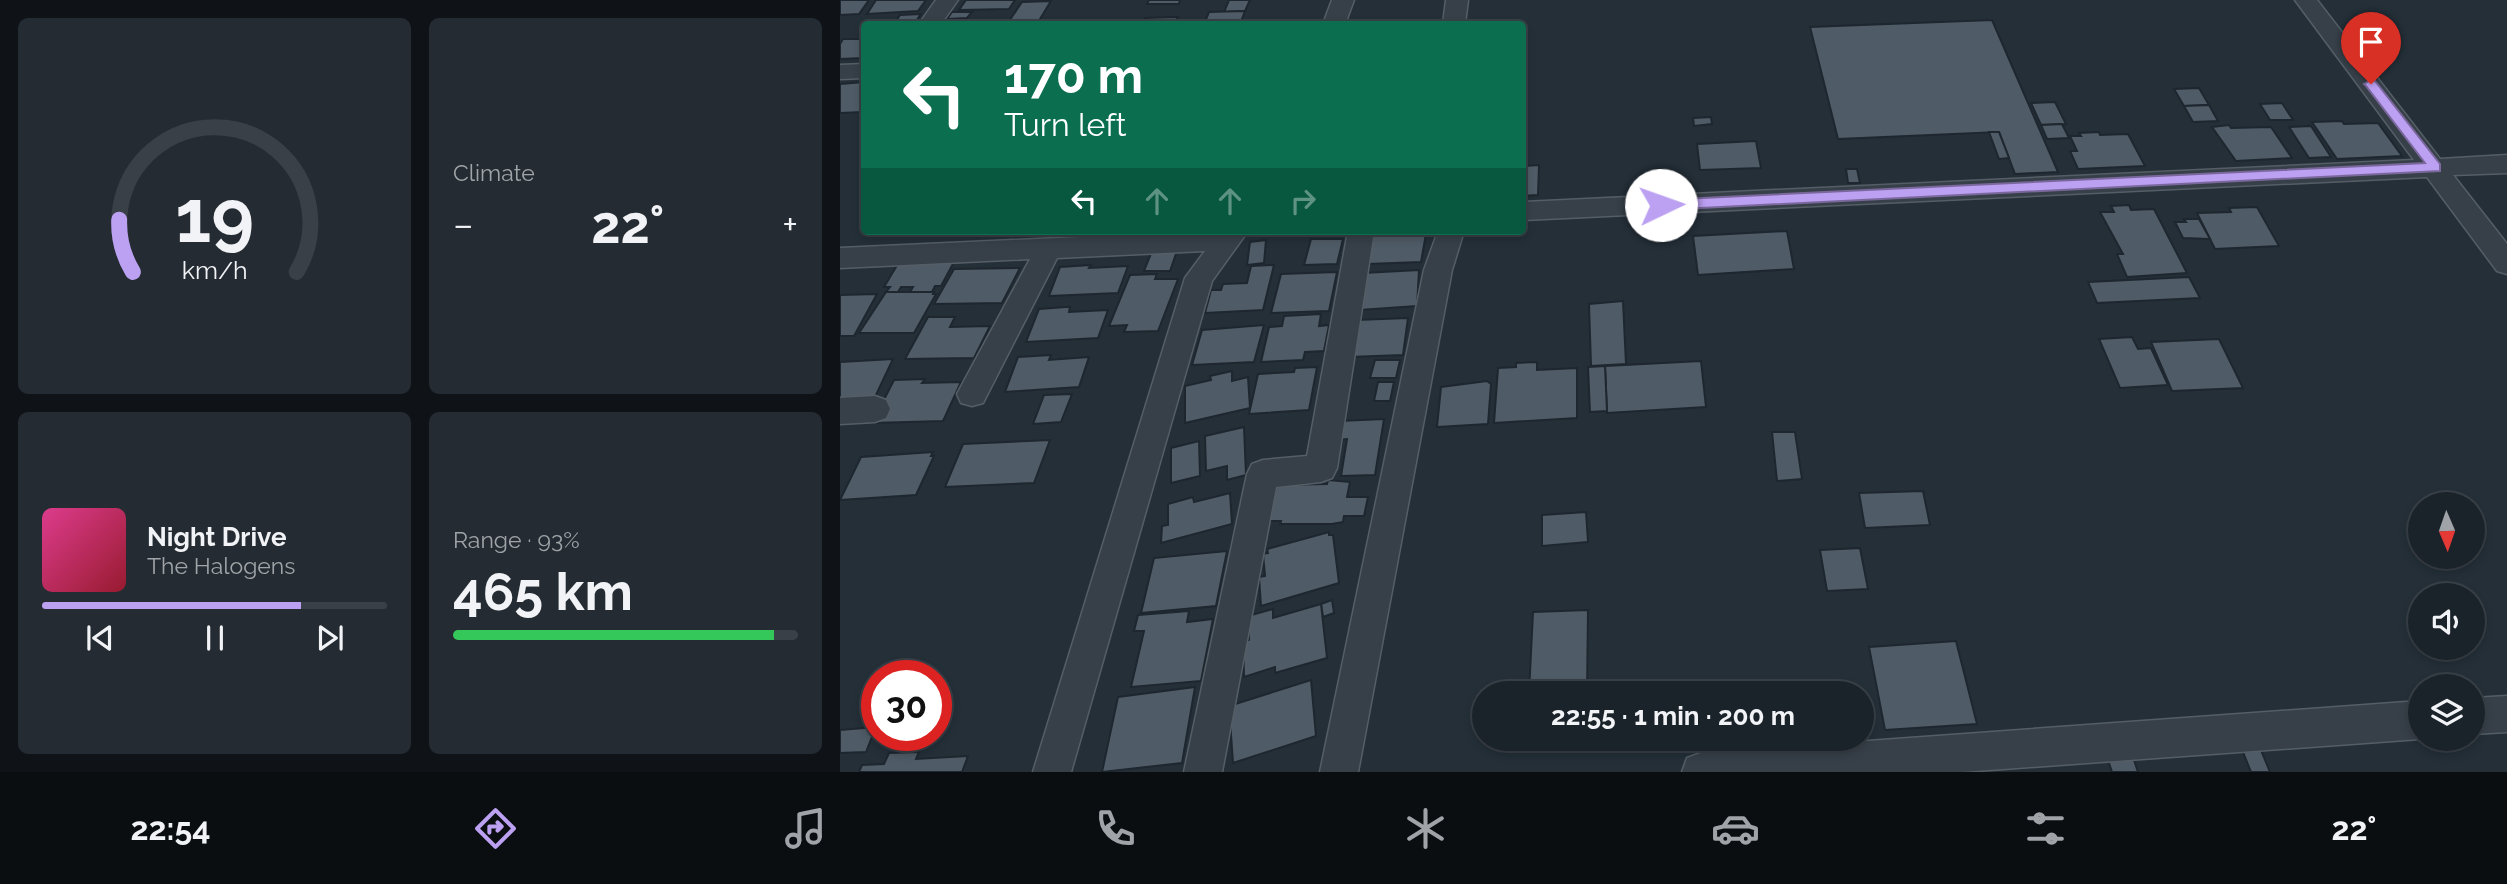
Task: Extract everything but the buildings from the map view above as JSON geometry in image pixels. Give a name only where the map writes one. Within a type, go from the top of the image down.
[{"type":"street","points":[[932,21],[947,0]]},
{"type":"street","points":[[1335,21],[1343,0]]},
{"type":"street","points":[[1454,21],[1457,0]]},
{"type":"street","points":[[2306,0],[2507,264]]},
{"type":"street","points":[[840,72],[861,71]]},
{"type":"street","points":[[1526,211],[2507,164]]},
{"type":"street","points":[[840,258],[1049,248],[1232,235]]},
{"type":"street","points":[[1052,772],[1199,278],[1232,235]]},
{"type":"street","points":[[1203,772],[1263,474],[1321,468],[1360,235]]},
{"type":"street","points":[[1339,772],[1438,270],[1450,235]]},
{"type":"street","points":[[972,394],[1049,248]]},
{"type":"street","points":[[840,411],[875,409]]},
{"type":"street","points":[[2485,715],[2507,713]]},
{"type":"street","points":[[1701,772],[2408,721]]},
{"type":"route","points":[[1661,205],[2435,167],[2371,84]]}]
